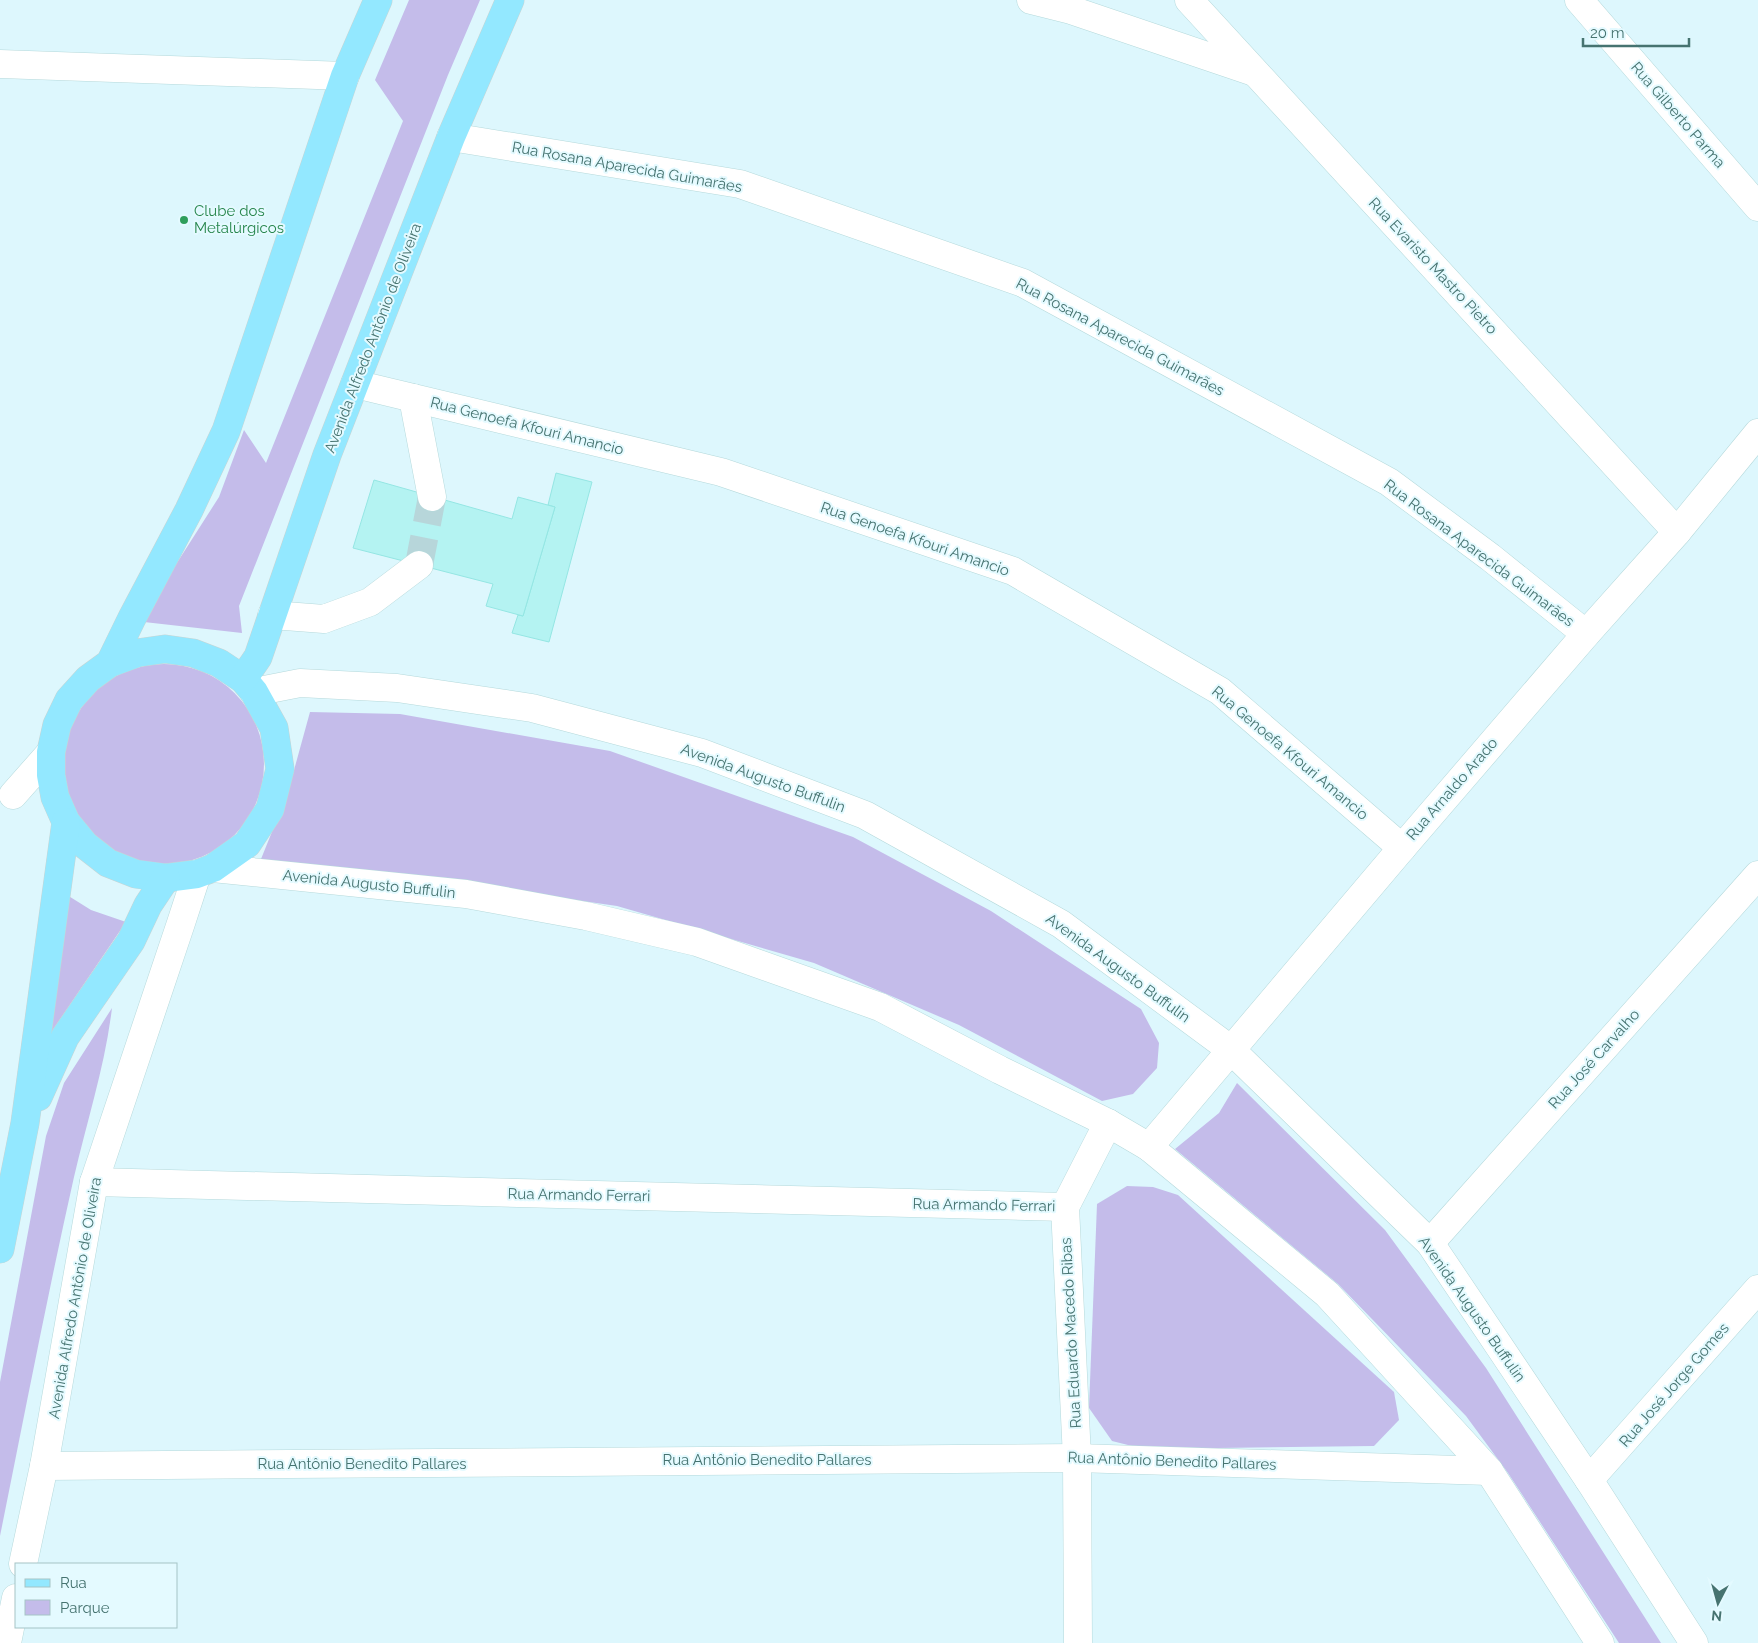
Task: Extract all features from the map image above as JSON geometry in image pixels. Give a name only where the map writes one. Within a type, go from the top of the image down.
[{"type":"main road","points":[[110,663],[189,510],[226,431],[345,76],[378,0]]},
{"type":"main road","name":"Avenida Alfredo Antônio de Oliveira","points":[[248,685],[327,455],[451,137],[510,0]]},
{"type":"main road","points":[[26,1123],[65,1037],[131,941],[148,905],[189,874],[247,844],[270,810],[280,769],[274,728],[248,685],[219,663],[192,653],[165,649],[136,653],[110,663],[88,679],[70,700],[57,725],[51,752],[51,775],[55,797],[66,822],[85,845],[108,863],[136,874],[189,874]]},
{"type":"main road","points":[[0,1250],[26,1123],[66,822]]},
{"type":"street","points":[[1031,0],[1071,10],[1255,72]]},
{"type":"street","name":"Rua Evaristo Mastro Pietro","points":[[1190,0],[1677,532]]},
{"type":"street","name":"Rua Gilberto Parma","points":[[1579,0],[1758,207]]},
{"type":"street","points":[[0,64],[345,76]]},
{"type":"street","name":"Rua Rosana Aparecida Guimarães","points":[[451,137],[740,184],[1023,283],[1389,482],[1490,557],[1586,634]]},
{"type":"street","name":"Rua Genoefa Kfouri Amancio","points":[[355,384],[721,472],[1012,571],[1220,691],[1402,848]]},
{"type":"street","points":[[413,398],[432,497]]},
{"type":"street","name":"Rua Arnaldo Arado","points":[[1149,1147],[1402,848],[1586,634],[1677,532],[1758,433]]},
{"type":"street","points":[[272,615],[324,619],[370,602],[419,565]]},
{"type":"street","name":"Avenida Augusto Buffulin","points":[[248,685],[300,683],[397,688],[532,708],[702,754],[866,815],[1062,924],[1230,1049],[1430,1243],[1589,1480],[1694,1643]]},
{"type":"street","points":[[7,796],[51,752]]},
{"type":"street","points":[[7,796],[55,797]]},
{"type":"street","name":"Avenida Augusto Buffulin","points":[[189,874],[466,894],[586,916],[697,942],[880,1007],[1000,1070],[1108,1123],[1149,1147],[1326,1294],[1489,1471],[1600,1643]]},
{"type":"street","name":"Avenida Alfredo Antônio de Oliveira","points":[[23,1563],[44,1466],[94,1182],[181,923],[189,874]]},
{"type":"street","name":"Rua José Carvalho","points":[[1430,1243],[1758,875]]},
{"type":"street","name":"Rua Eduardo Macedo Ribas","points":[[1078,1643],[1077,1458],[1065,1207],[1108,1123]]},
{"type":"street","name":"Rua Armando Ferrari","points":[[94,1182],[1065,1207]]},
{"type":"street","name":"Rua José Jorge Gomes","points":[[1589,1480],[1758,1289]]},
{"type":"street","name":"Rua Antônio Benedito Pallares","points":[[44,1466],[1077,1458],[1489,1471]]},
{"type":"street","points":[[6,1643],[15,1602]]},
{"type":"green space","points":[[409,0],[480,0],[448,75],[239,606],[242,633],[144,622],[150,605],[219,497],[244,430],[266,463],[403,121],[375,80]]},
{"type":"green space","points":[[154,664],[174,664],[193,668],[211,675],[228,686],[242,700],[257,726],[264,754],[260,793],[253,811],[242,828],[228,842],[211,853],[193,860],[174,864],[154,864],[135,860],[117,853],[100,842],[86,828],[75,811],[68,793],[64,774],[64,754],[68,735],[75,717],[86,700],[100,686],[117,675],[135,668]]},
{"type":"green space","points":[[310,712],[400,714],[610,751],[853,837],[991,911],[1141,1009],[1159,1043],[1157,1068],[1133,1094],[1102,1101],[959,1025],[814,963],[617,906],[451,882],[259,864],[288,792]]},
{"type":"green space","points":[[67,895],[91,910],[126,922],[48,1037]]},
{"type":"green space","points":[[112,1008],[100,1072],[54,1267],[0,1536],[0,1382],[46,1136],[64,1083]]},
{"type":"green space","points":[[1237,1083],[1385,1230],[1486,1368],[1661,1643],[1619,1643],[1508,1473],[1466,1416],[1338,1284],[1175,1149],[1219,1113]]},
{"type":"green space","points":[[1127,1186],[1153,1187],[1178,1195],[1394,1392],[1399,1420],[1374,1446],[1144,1449],[1112,1441],[1089,1408],[1097,1204]]},
{"type":"building","points":[[556,473],[592,482],[549,642],[512,633],[518,615],[523,616],[555,507],[548,505]]},
{"type":"building","points":[[374,480],[512,519],[518,497],[555,507],[523,616],[486,606],[493,584],[353,548]]},
{"type":"tunnel","points":[[419,565],[432,497]]},
{"type":"place","name":"Clube dos Metalúrgicos","points":[[184,220]]}]
